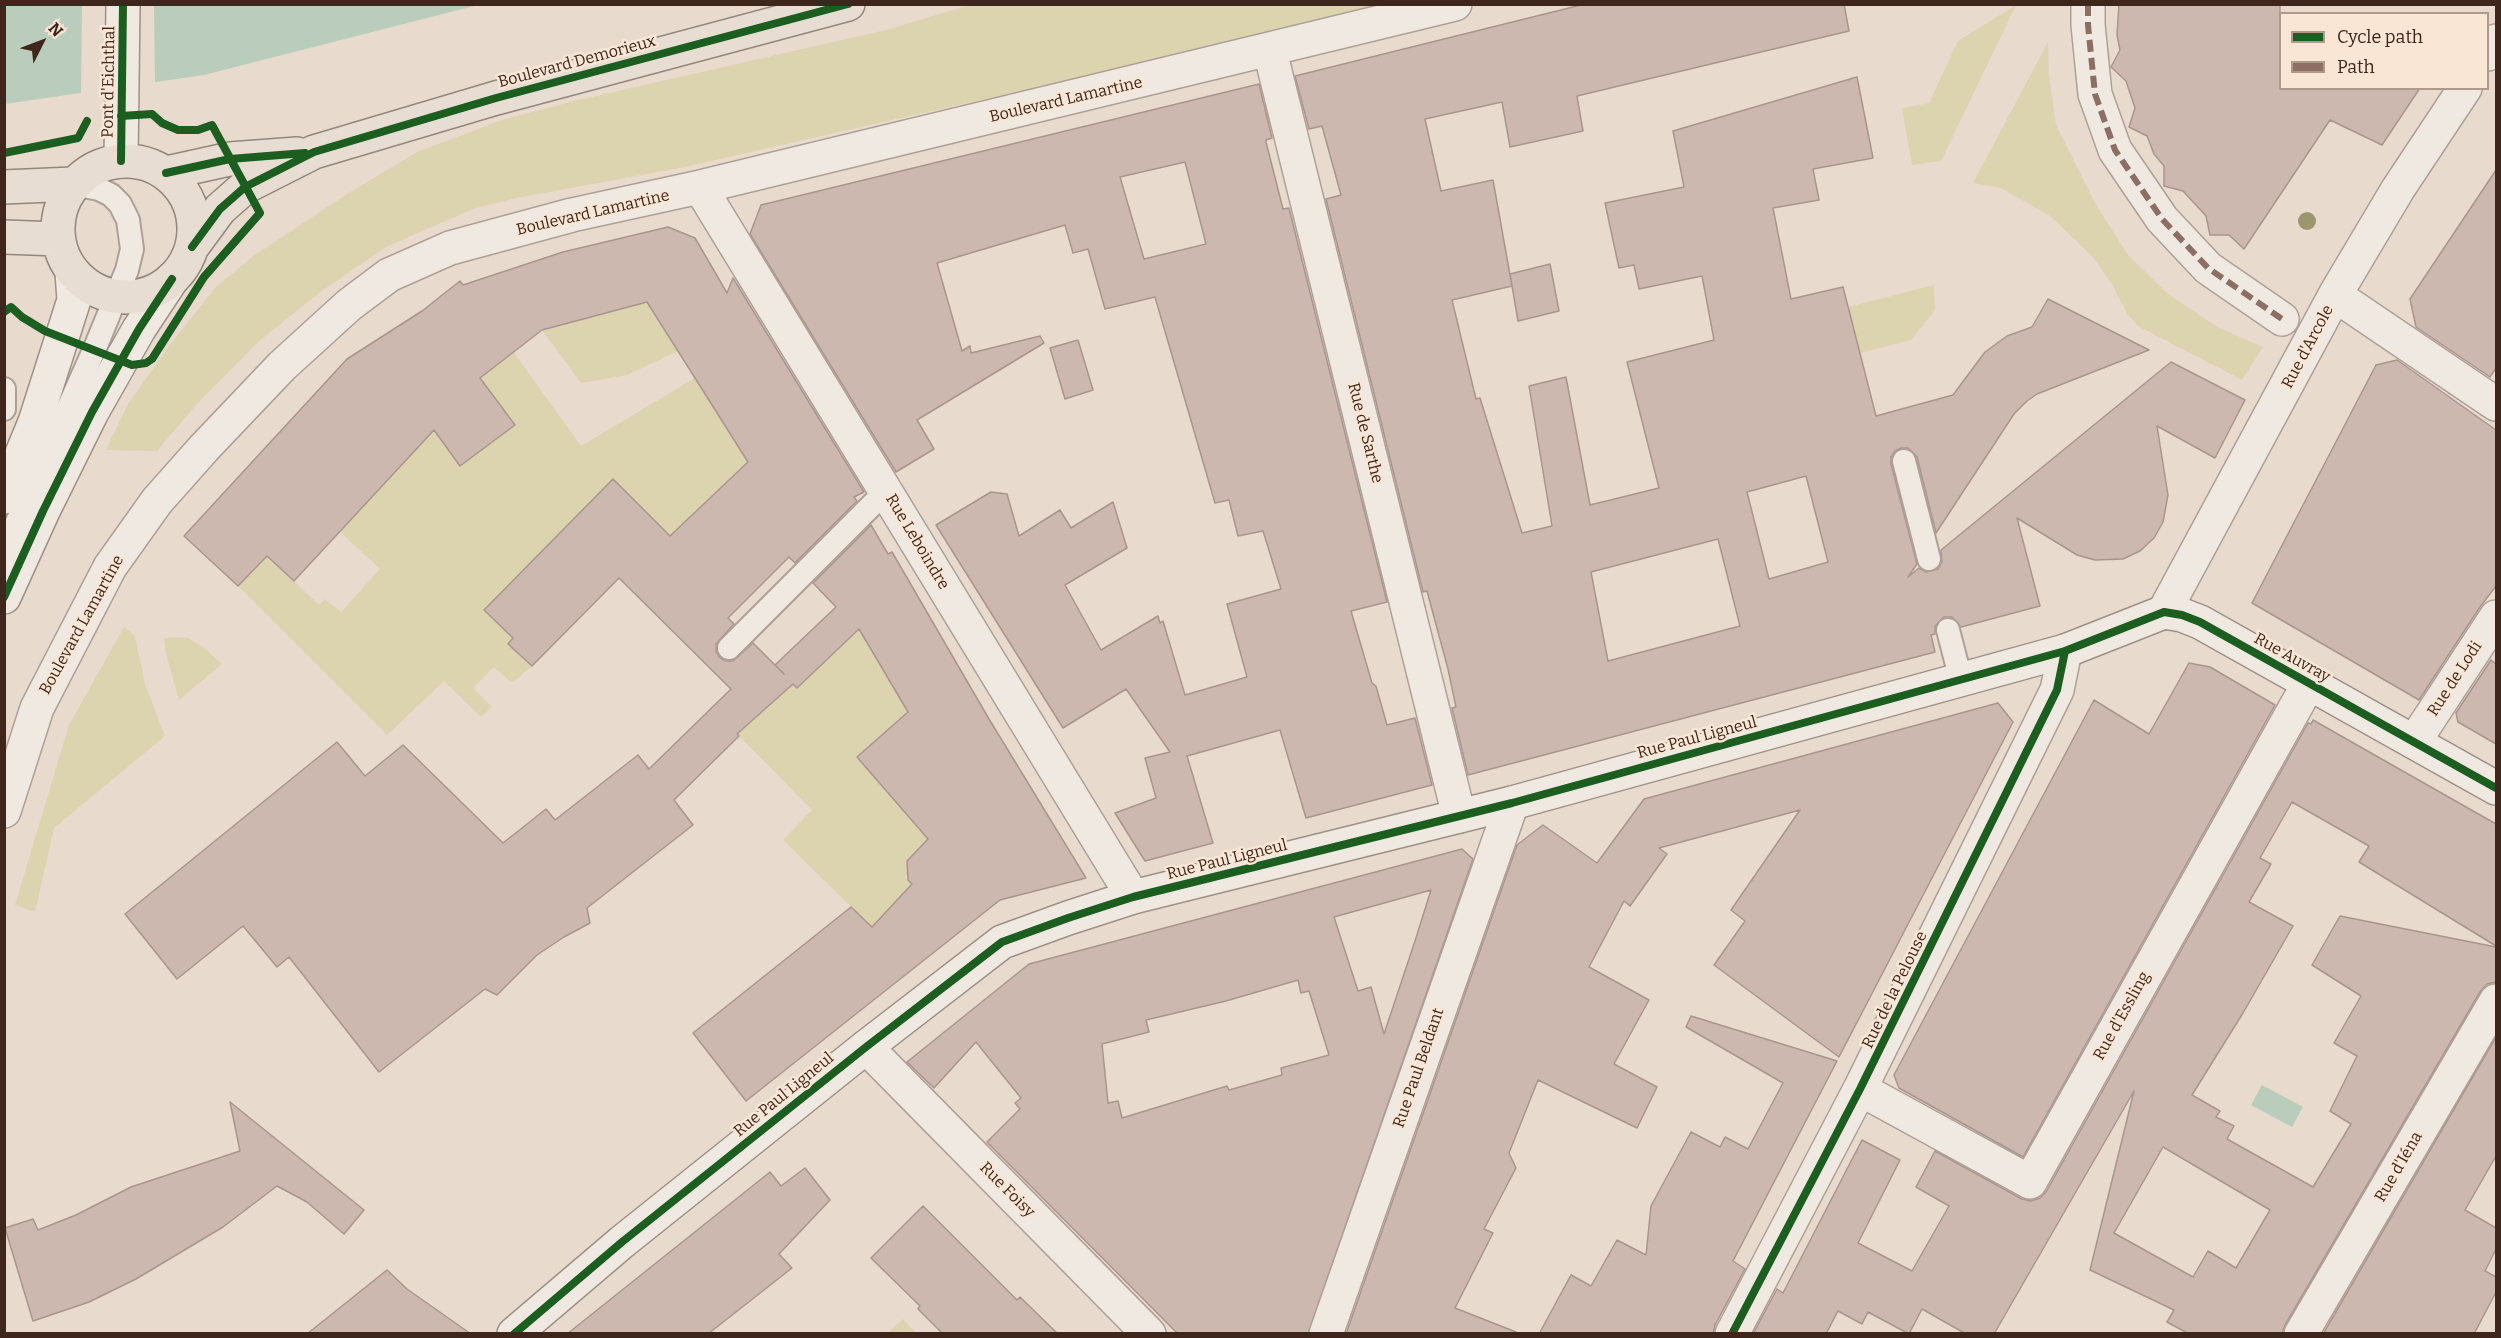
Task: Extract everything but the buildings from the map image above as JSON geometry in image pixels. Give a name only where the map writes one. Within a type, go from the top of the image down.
[{"type":"main road","name":"Boulevard Demorieux","points":[[172,279],[220,209],[245,187],[314,152],[496,98],[848,4]]},
{"type":"main road","name":"Boulevard Demorieux","points":[[166,173],[230,159],[314,152]]},
{"type":"main road","points":[[172,279],[147,294],[132,297],[116,296],[91,288],[72,272],[63,256],[58,238],[59,213],[63,200],[73,184],[93,168],[121,161],[145,163],[166,173],[177,184],[189,203],[194,225],[192,247]]},
{"type":"main road","points":[[4,187],[73,184]]},
{"type":"main road","points":[[4,237],[58,238]]},
{"type":"street","name":"Pont d'Eichthal","points":[[121,161],[123,4]]},
{"type":"street","name":"Boulevard Lamartine","points":[[4,811],[37,708],[110,567],[158,501],[204,448],[282,366],[350,304],[389,275],[450,248],[572,215],[700,188],[1270,51],[1455,4]]},
{"type":"street","points":[[2088,4],[2095,94],[2115,150],[2162,219],[2208,268],[2282,320]]},
{"type":"street","name":"Rue de Sarthe","points":[[1270,51],[1459,816]]},
{"type":"street","name":"Rue d'Arcole","points":[[2164,612],[2336,295],[2398,189],[2464,90]]},
{"type":"street","name":"Rue Leboindre","points":[[700,188],[1133,897]]},
{"type":"street","points":[[4,497],[35,422],[74,300],[72,272]]},
{"type":"street","points":[[4,597],[76,442],[139,329],[172,279]]},
{"type":"street","points":[[2336,295],[2496,405]]},
{"type":"street","points":[[2065,651],[2164,612]]},
{"type":"street","name":"Rue Auvray","points":[[2164,612],[2182,615],[2200,622],[2496,788]]},
{"type":"street","name":"Rue de Lodi","points":[[2414,742],[2496,617]]},
{"type":"street","name":"Rue Paul Ligneul","points":[[514,1334],[622,1242],[866,1047],[1002,942],[1133,897],[1459,816],[2065,651]]},
{"type":"street","name":"Rue de la Pelouse","points":[[1732,1334],[1860,1089],[2057,690],[2065,651]]},
{"type":"street","name":"Rue d'Essling","points":[[1860,1089],[2030,1182],[2309,683]]},
{"type":"street","name":"Rue Paul Beldant","points":[[1326,1334],[1512,802]]},
{"type":"street","name":"Rue d'Iéna","points":[[2301,1334],[2496,1001]]},
{"type":"street","name":"Rue Foisy","points":[[866,1047],[1149,1334]]},
{"type":"lane","points":[[4,551],[116,296],[127,270],[132,249],[128,220],[120,204],[111,195],[99,189],[73,184]]},
{"type":"lane","points":[[4,389],[4,409]]},
{"type":"lane","points":[[1904,461],[1929,559]]},
{"type":"lane","points":[[729,648],[886,491]]},
{"type":"lane","points":[[1948,630],[1961,680]]},
{"type":"shaded area","points":[[4,5],[478,5],[204,75],[5,104]]},
{"type":"shaded area","points":[[970,5],[1400,5],[680,168],[511,199],[473,209],[386,247],[319,293],[258,342],[196,405],[157,451],[106,450],[128,404],[172,342],[216,287],[252,257],[347,194],[417,152],[502,120],[574,101],[886,30]]},
{"type":"shaded area","points":[[2016,5],[1941,161],[1912,165],[1902,108],[1929,103],[1958,41]]},
{"type":"shaded area","points":[[2048,42],[2049,75],[2056,125],[2096,205],[2128,255],[2168,294],[2217,327],[2263,347],[2242,380],[2138,326],[2127,313],[2111,283],[2092,256],[2050,216],[2001,188],[1973,183]]},
{"type":"shaded area","points":[[1934,285],[1935,310],[1911,340],[1860,353],[1848,307]]},
{"type":"shaded area","points":[[645,303],[658,308],[659,320],[678,351],[627,375],[581,383],[542,330]]},
{"type":"shaded area","points":[[507,343],[581,446],[695,378],[748,462],[670,536],[613,479],[484,609],[513,638],[508,644],[532,666],[512,683],[494,667],[473,688],[492,707],[481,717],[444,681],[387,735],[238,586],[272,549],[279,567],[319,605],[325,599],[341,612],[380,569],[324,517],[370,500],[405,462],[378,436],[413,403],[460,465],[471,366]]},
{"type":"shaded area","points":[[868,622],[937,712],[895,724],[857,757],[934,845],[915,853],[907,861],[910,872],[905,877],[912,884],[885,940],[783,840],[812,810],[737,734],[793,684],[797,688]]},
{"type":"shaded area","points":[[124,627],[135,636],[145,684],[165,736],[54,828],[35,912],[15,905],[69,725]]},
{"type":"shaded area","points":[[186,637],[202,646],[222,664],[179,700],[166,654],[164,638]]},
{"type":"shaded area","points":[[2262,1085],[2303,1107],[2292,1127],[2251,1105]]},
{"type":"shaded area","points":[[903,1319],[916,1333],[888,1333]]},
{"type":"pier","points":[[82,5],[154,5],[155,85],[81,97]]},
{"type":"marked path","points":[[2088,4],[2095,94],[2115,150],[2162,219],[2208,268],[2282,319]]},
{"type":"cycle path","points":[[121,161],[123,4]]},
{"type":"cycle path","points":[[192,247],[220,209],[245,187],[314,152],[496,98],[848,4]]},
{"type":"cycle path","points":[[4,312],[11,307],[22,317],[45,331],[132,365],[146,363],[152,359],[204,277],[260,213],[212,125],[198,130],[178,130],[162,123],[152,114],[121,116]]},
{"type":"cycle path","points":[[4,153],[78,138],[87,121]]},
{"type":"cycle path","points":[[166,173],[230,159],[305,153]]},
{"type":"cycle path","points":[[4,597],[92,412],[139,329],[172,279]]},
{"type":"cycle path","points":[[514,1334],[622,1242],[866,1047],[1002,942],[1133,897],[1512,803],[2065,651],[2164,612],[2182,615],[2200,622],[2496,788]]},
{"type":"cycle path","points":[[1732,1334],[1860,1089],[2057,690],[2065,651]]}]
